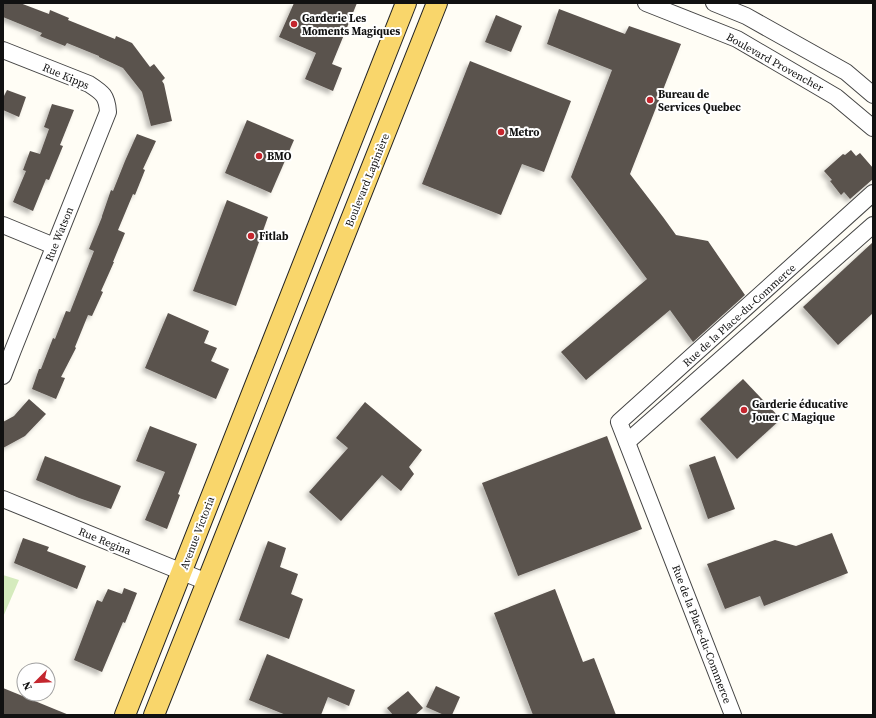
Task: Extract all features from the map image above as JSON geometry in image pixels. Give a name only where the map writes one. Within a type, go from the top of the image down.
[{"type":"main road","name":"Avenue Victoria","points":[[125,715],[406,3]]},
{"type":"main road","name":"Boulevard Lapinière","points":[[207,582],[437,3]]},
{"type":"main road","points":[[154,715],[207,582]]},
{"type":"street","name":"Boulevard Provencher","points":[[646,3],[737,39],[836,97],[873,128]]},
{"type":"street","points":[[714,3],[746,16],[846,72],[873,95]]},
{"type":"street","name":"Rue Kipps","points":[[3,50],[89,84],[102,92],[107,103],[108,112],[106,119]]},
{"type":"street","name":"Rue Watson","points":[[3,376],[8,352],[54,246],[106,119]]},
{"type":"street","name":"Rue de la Place-du-Commerce","points":[[733,715],[619,422],[873,193]]},
{"type":"street","points":[[3,225],[54,246]]},
{"type":"street","name":"Rue de la Place-du-Commerce","points":[[627,442],[873,225]]},
{"type":"street","name":"Rue Regina","points":[[3,499],[207,582]]},
{"type":"green space","points":[[3,575],[19,580],[3,617]]},
{"type":"building","points":[[3,3],[20,3],[49,14],[50,10],[69,18],[68,20],[115,39],[116,36],[132,43],[150,67],[154,64],[165,78],[162,81],[164,84],[172,121],[151,126],[142,92],[123,68],[67,43],[65,46],[40,36],[42,33],[3,17]]},
{"type":"building","points":[[294,3],[357,3],[332,64],[342,68],[333,91],[305,79],[316,53],[279,37]]},
{"type":"building","points":[[559,9],[625,34],[629,26],[681,44],[630,174],[676,235],[708,241],[745,295],[693,342],[670,310],[586,380],[561,352],[647,279],[571,177],[612,70],[547,44]]},
{"type":"building","points":[[496,15],[522,26],[511,52],[485,42]]},
{"type":"building","name":"Metro","points":[[470,61],[571,101],[544,172],[522,164],[501,215],[422,184]]},
{"type":"building","points":[[7,90],[26,97],[19,117],[3,110],[3,98]]},
{"type":"building","points":[[52,104],[74,110],[60,145],[63,146],[49,180],[46,179],[33,211],[13,202],[26,171],[23,170],[30,151],[40,154],[49,129],[44,127]]},
{"type":"building","name":"BMO","points":[[247,120],[294,140],[271,193],[225,173]]},
{"type":"building","points":[[137,134],[156,141],[143,169],[145,170],[135,195],[133,194],[118,230],[125,233],[101,291],[103,292],[92,316],[88,315],[75,347],[76,348],[61,377],[65,378],[56,399],[32,389],[39,369],[41,369],[53,338],[55,339],[66,311],[70,312],[94,251],[89,249],[111,190],[113,191]]},
{"type":"building","points":[[851,150],[856,156],[860,153],[873,168],[873,179],[850,199],[844,192],[841,195],[830,181],[832,180],[824,171],[843,154],[845,155]]},
{"type":"building","points":[[227,200],[268,217],[236,306],[193,291]]},
{"type":"building","points":[[873,242],[873,313],[838,345],[803,307]]},
{"type":"building","points":[[168,313],[209,331],[204,343],[217,348],[211,361],[229,369],[216,399],[145,368]]},
{"type":"building","name":"Garderie éducative Jouer C Magique","points":[[743,379],[781,419],[737,459],[700,419]]},
{"type":"building","points":[[29,399],[46,414],[25,436],[3,448],[3,422],[14,416]]},
{"type":"building","points":[[365,402],[422,450],[409,467],[414,474],[401,491],[382,475],[341,521],[309,492],[348,448],[336,438]]},
{"type":"building","points":[[150,426],[197,444],[178,494],[180,495],[167,529],[145,520],[165,472],[136,461]]},
{"type":"building","points":[[607,436],[642,529],[518,576],[482,483]]},
{"type":"building","points":[[45,456],[121,486],[111,509],[79,498],[36,480]]},
{"type":"building","points":[[715,456],[735,509],[708,519],[689,465]]},
{"type":"building","points":[[832,533],[848,573],[764,606],[760,596],[725,609],[707,564],[775,540],[796,546]]},
{"type":"building","points":[[23,538],[49,547],[47,551],[86,566],[77,589],[14,563]]},
{"type":"building","points":[[268,541],[286,548],[280,567],[298,574],[291,594],[303,599],[289,639],[239,620]]},
{"type":"building","points":[[124,588],[137,593],[102,672],[74,660],[97,600],[102,602],[108,589],[122,594]]},
{"type":"building","points":[[555,589],[583,662],[594,658],[616,715],[533,715],[494,613]]},
{"type":"building","points":[[267,654],[355,690],[349,706],[328,697],[321,715],[286,715],[249,700]]},
{"type":"building","points":[[436,686],[460,697],[452,715],[444,715],[426,707]]},
{"type":"building","points":[[3,688],[16,693],[16,702],[37,702],[69,715],[3,715]]},
{"type":"building","points":[[408,691],[423,708],[415,715],[393,715],[387,708]]},
{"type":"place","name":"Garderie Les Moments Magiques","points":[[294,24]]},
{"type":"place","name":"Bureau de Services Quebec","points":[[650,100]]},
{"type":"place","name":"Metro","points":[[501,132]]},
{"type":"place","name":"BMO","points":[[259,156]]},
{"type":"place","name":"Fitlab","points":[[251,236]]},
{"type":"place","name":"Garderie éducative Jouer C Magique","points":[[744,410]]}]
